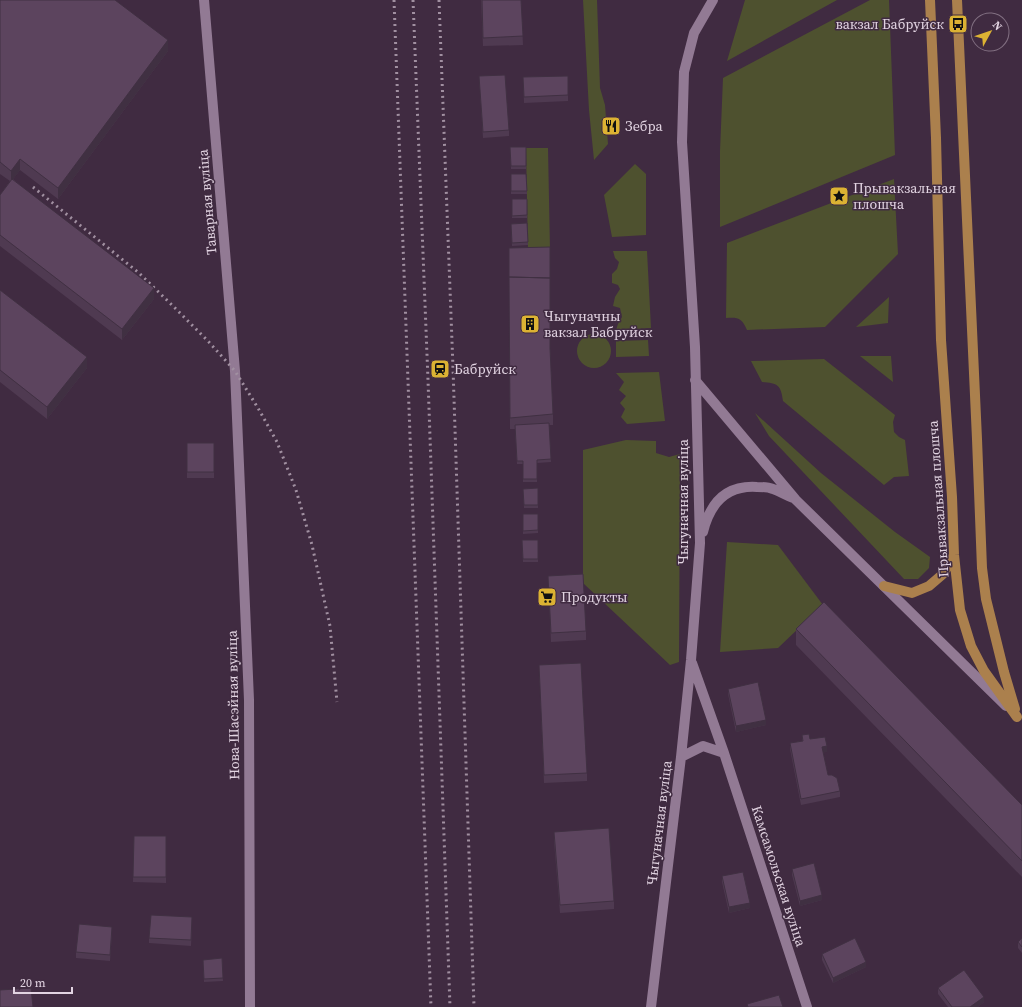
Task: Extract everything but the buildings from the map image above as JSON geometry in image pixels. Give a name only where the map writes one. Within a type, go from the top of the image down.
[{"type":"main road","name":"Прывакзальная плошча","points":[[930,0],[936,138],[941,340],[952,497],[954,555],[960,610],[971,646],[984,671],[1020,720]]},
{"type":"main road","points":[[957,0],[982,568],[986,599],[1004,672],[1020,720]]},
{"type":"main road","points":[[884,586],[912,592],[929,586],[943,574],[954,555]]},
{"type":"street","name":"Таварная вуліца","points":[[204,0],[235,371],[236,402]]},
{"type":"street","name":"Чыгуначная вуліца","points":[[652,1007],[681,757],[691,660],[700,543],[695,347],[682,142],[684,72],[694,33],[713,0]]},
{"type":"street","points":[[696,380],[796,500],[1020,720]]},
{"type":"street","name":"Нова-Шасэйная вуліца","points":[[236,402],[249,700],[250,1007]]},
{"type":"street","points":[[700,543],[706,519],[714,505],[726,494],[736,488],[747,486],[771,488],[796,500]]},
{"type":"street","name":"Камсамольская вуліца","points":[[691,660],[724,753],[807,1007]]},
{"type":"street","points":[[681,757],[703,746],[724,753]]},
{"type":"green space","points":[[583,0],[597,0],[600,88],[605,105],[608,144],[594,160],[589,110]]},
{"type":"green space","points":[[745,0],[837,0],[727,61]]},
{"type":"green space","points":[[870,0],[889,0],[895,155],[720,227],[720,151],[723,78]]},
{"type":"green space","points":[[526,148],[548,148],[550,250],[528,250]]},
{"type":"green space","points":[[635,164],[646,174],[646,235],[612,237],[604,195]]},
{"type":"green space","points":[[894,179],[898,254],[825,327],[747,330],[739,319],[726,318],[727,243]]},
{"type":"green space","points":[[613,251],[647,251],[651,328],[616,330],[622,317],[620,308],[613,306],[615,297],[620,289],[618,285],[612,283],[612,274],[617,269],[619,262],[615,258]]},
{"type":"green space","points":[[889,297],[888,323],[856,327]]},
{"type":"green space","points":[[591,334],[597,334],[606,339],[610,345],[610,357],[606,363],[597,368],[591,368],[582,363],[577,354],[577,348],[582,339]]},
{"type":"green space","points":[[648,340],[649,356],[616,357],[616,341]]},
{"type":"green space","points":[[860,356],[891,356],[893,382]]},
{"type":"green space","points":[[824,359],[895,415],[893,422],[894,432],[905,440],[909,476],[894,477],[884,485],[783,401],[780,388],[778,386],[772,383],[762,382],[751,361]]},
{"type":"green space","points":[[659,372],[665,421],[627,424],[621,417],[625,409],[620,403],[626,396],[619,390],[624,382],[616,373]]},
{"type":"green space","points":[[755,413],[821,473],[895,532],[930,557],[929,568],[918,579],[904,579],[769,436]]},
{"type":"green space","points":[[626,440],[656,441],[656,453],[669,457],[680,454],[679,662],[670,665],[583,583],[583,450]]},
{"type":"green space","points":[[727,542],[778,545],[823,605],[778,648],[720,652]]},
{"type":"railway","points":[[394,0],[431,1007]]},
{"type":"railway","points":[[413,0],[450,1007]]},
{"type":"railway","points":[[439,0],[453,368],[474,1007]]},
{"type":"railway","points":[[33,187],[139,273],[175,308],[235,371],[258,408],[277,442],[296,490],[312,545],[330,626],[337,702]]},
{"type":"place","name":"вакзал Бабруйск","points":[[958,24]]},
{"type":"place","name":"Зебра","points":[[611,126]]},
{"type":"place","name":"Прывакзальная плошча","points":[[839,196]]},
{"type":"place","name":"Чыгуначны вакзал Бабруйск","points":[[530,324]]},
{"type":"place","name":"Бабруйск","points":[[440,369]]},
{"type":"place","name":"Продукты","points":[[547,597]]}]
